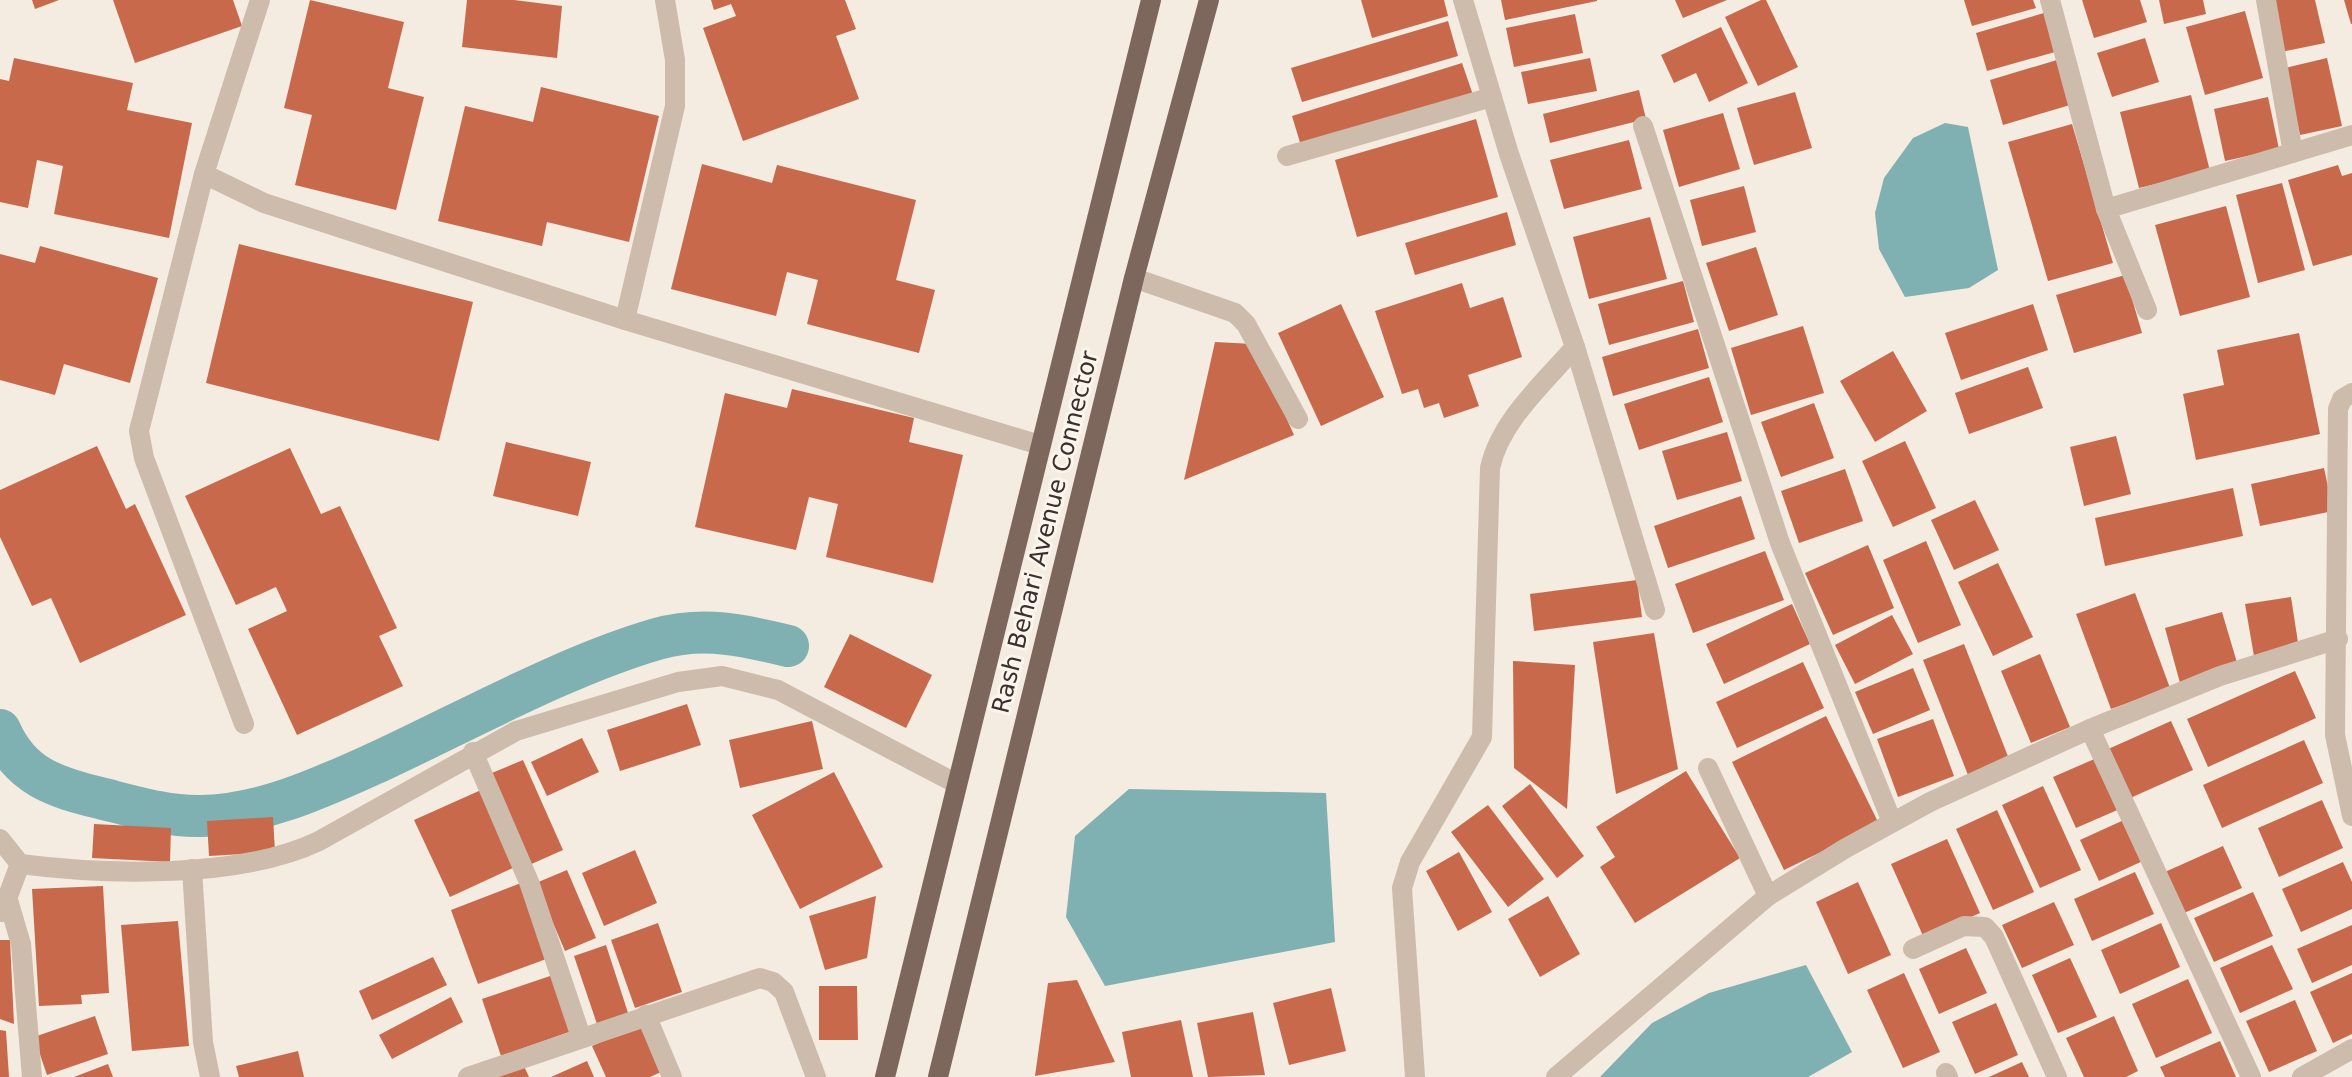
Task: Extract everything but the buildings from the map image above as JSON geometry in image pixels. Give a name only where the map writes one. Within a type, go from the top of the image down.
[{"type":"main road","name":"Rash Behari Avenue Connector","points":[[885,1077],[1151,0]]},
{"type":"main road","name":"Rash Behari Avenue Connector","points":[[938,1077],[1134,278],[1209,0]]},
{"type":"street","points":[[244,724],[144,458],[139,431],[204,174],[260,0]]},
{"type":"street","points":[[625,320],[675,106],[675,60],[665,0]]},
{"type":"street","points":[[1463,0],[1575,347],[1655,610]]},
{"type":"street","points":[[2050,0],[2106,209],[2147,310]]},
{"type":"street","points":[[2266,0],[2293,153]]},
{"type":"street","points":[[1287,156],[1492,97]]},
{"type":"street","points":[[1643,126],[1780,543],[1892,822]]},
{"type":"street","points":[[2106,209],[2352,135]]},
{"type":"street","points":[[204,174],[264,203],[625,320],[1040,445]]},
{"type":"street","points":[[1134,278],[1235,313],[1246,324],[1298,419]]},
{"type":"street","points":[[1415,1077],[1402,888],[1410,862],[1482,737],[1490,468],[1495,447],[1505,429],[1575,347]]},
{"type":"street","points":[[2352,393],[2342,399],[2338,409],[2335,735],[2352,816]]},
{"type":"street","points":[[1556,1077],[1768,896],[1892,822],[2090,729],[2220,676],[2338,639]]},
{"type":"street","points":[[0,839],[20,864],[91,873],[192,869],[299,850],[516,731],[678,682],[722,676],[778,690],[957,784]]},
{"type":"street","points":[[2090,729],[2251,1077]]},
{"type":"street","points":[[473,752],[529,882],[581,1037]]},
{"type":"street","points":[[1708,768],[1768,896]]},
{"type":"street","points":[[20,864],[4,908],[21,944],[32,1077]]},
{"type":"street","points":[[192,869],[203,1042],[210,1077]]},
{"type":"street","points":[[1913,949],[1964,926],[1985,927],[1994,937],[2057,1077]]},
{"type":"street","points":[[468,1077],[760,978],[773,982],[784,992],[816,1077]]},
{"type":"street","points":[[646,1015],[672,1077]]},
{"type":"street","points":[[2302,1077],[2352,1049]]},
{"type":"water","points":[[1945,123],[1968,127],[1998,270],[1969,288],[1905,297],[1879,249],[1875,213],[1884,178],[1913,138]]},
{"type":"water","points":[[1129,789],[1326,793],[1335,942],[1105,986],[1066,917],[1075,836]]},
{"type":"water","points":[[1806,965],[1852,1052],[1808,1077],[1600,1077],[1652,1023],[1709,993]]},
{"type":"waterway","points":[[0,730],[8,746],[28,769],[53,784],[163,813],[188,816],[224,814],[271,805],[315,789],[552,678],[657,639],[707,633],[788,646]]}]
